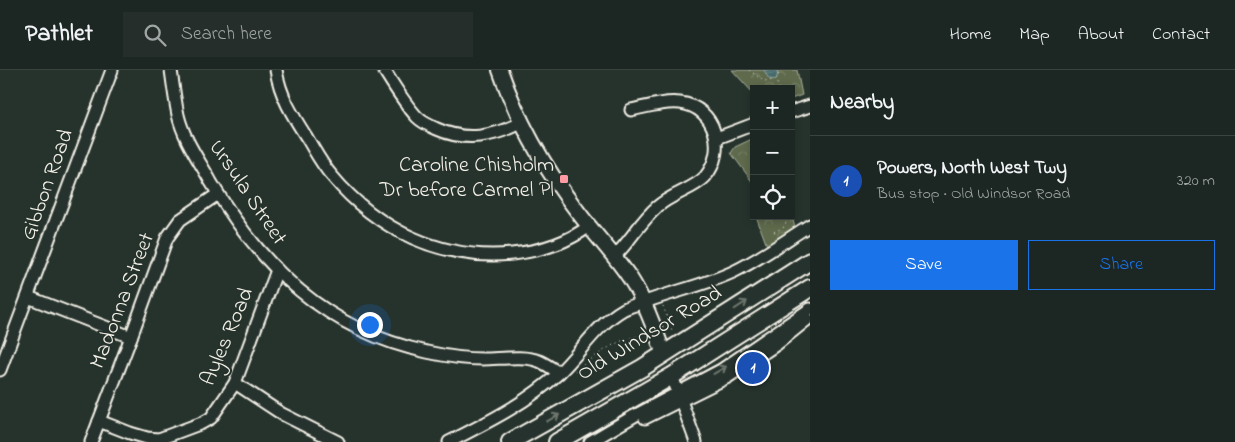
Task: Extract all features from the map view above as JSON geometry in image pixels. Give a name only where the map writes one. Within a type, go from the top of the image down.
[{"type":"highway","name":"Old Windsor Road","points":[[510,442],[664,354],[810,261]]},
{"type":"highway","name":"Old Windsor Road","points":[[557,442],[672,376],[810,288]]},
{"type":"highway","points":[[664,354],[672,376]]},
{"type":"main road","points":[[500,70],[521,123],[549,171],[589,226],[615,256],[644,302],[664,354]]},
{"type":"street","name":"Gibbon Road","points":[[0,370],[112,70]]},
{"type":"street","name":"Ursula Street","points":[[171,70],[178,115],[187,140],[218,194],[244,232],[276,270],[298,291],[351,325],[380,338],[425,352],[450,356],[480,359],[529,359],[539,361],[559,373]]},
{"type":"street","points":[[276,70],[285,103],[330,175],[362,207],[383,223],[406,235],[426,244],[449,250],[494,255],[533,251],[563,243],[578,235],[589,226]]},
{"type":"street","points":[[384,70],[418,118],[445,133],[465,137],[480,137],[493,135],[521,123]]},
{"type":"street","points":[[615,256],[656,208],[669,197],[699,182],[704,177],[715,159],[717,148],[717,138],[707,118],[695,108],[688,105],[670,103],[631,110]]},
{"type":"street","points":[[795,111],[810,106]]},
{"type":"street","points":[[717,138],[750,126]]},
{"type":"street","name":"Madonna Street","points":[[91,442],[132,337],[166,238],[180,220],[218,194]]},
{"type":"street","name":"Old Windsor Road","points":[[450,442],[505,413],[534,394],[559,373],[589,337],[628,307],[690,288],[736,271],[810,225]]},
{"type":"street","name":"Ayles Road","points":[[99,421],[130,433],[159,440],[202,424],[210,418],[234,383],[276,270]]},
{"type":"street","points":[[28,297],[132,337]]},
{"type":"street","points":[[679,398],[810,310]]},
{"type":"street","points":[[594,440],[679,398],[728,378],[810,317]]},
{"type":"street","points":[[672,376],[696,442]]},
{"type":"street","points":[[234,383],[282,414],[338,442]]},
{"type":"path","points":[[749,70],[764,81],[776,80]]},
{"type":"path","points":[[778,85],[776,80],[780,70]]},
{"type":"path","points":[[774,232],[784,227],[787,220]]},
{"type":"green space","points":[[732,70],[797,70],[802,95],[795,98],[795,85],[750,85],[750,90]]},
{"type":"green space","points":[[750,140],[750,179],[731,153],[735,147]]},
{"type":"green space","points":[[757,220],[793,220],[795,228],[767,246]]},
{"type":"water","points":[[764,70],[776,70],[778,73],[776,80],[769,79]]},
{"type":"place","name":"Caroline Chisholm Dr before Carmel Pl","points":[[564,179]]},
{"type":"place","name":"Powers, North West Twy","points":[[753,368]]}]
